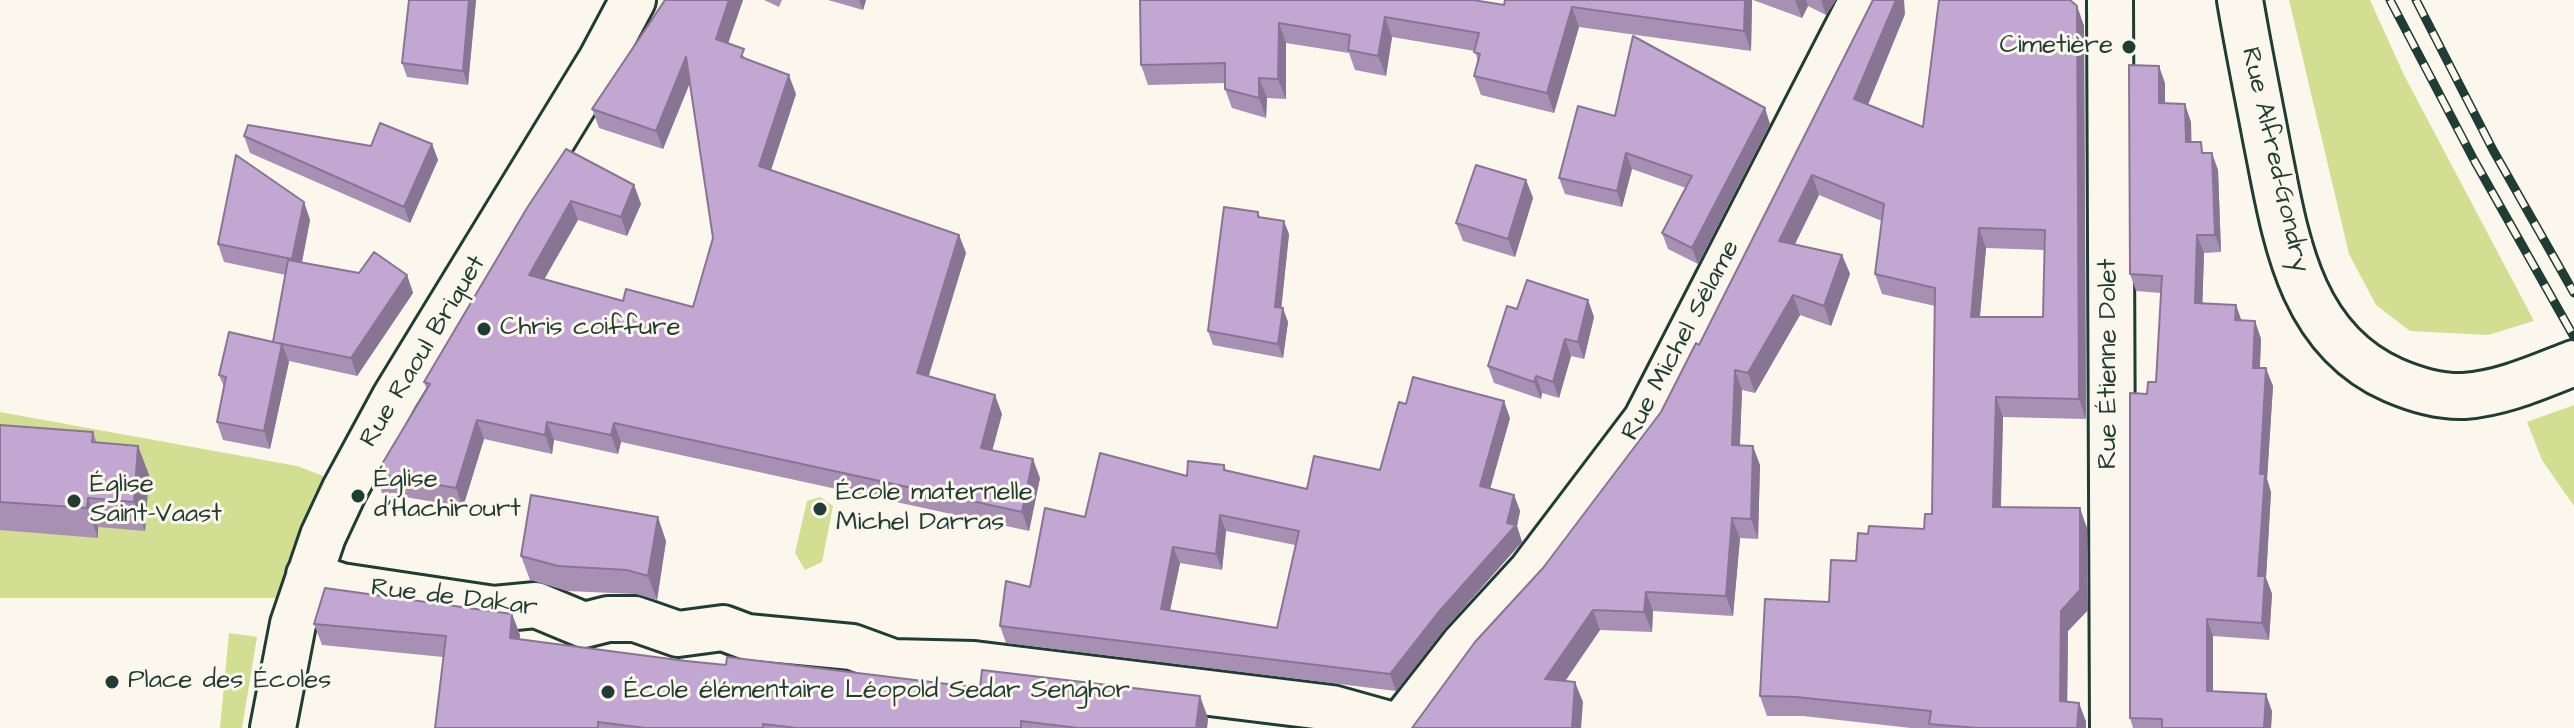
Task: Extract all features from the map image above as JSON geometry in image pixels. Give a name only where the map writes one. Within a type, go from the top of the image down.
[{"type":"street","name":"Rue Raoul Briquet","points":[[273,728],[284,662],[323,536],[376,429],[601,60],[633,0]]},
{"type":"street","name":"Rue Michel Sélame","points":[[1399,728],[1463,646],[1530,573],[1646,420],[1862,0]]},
{"type":"street","name":"Rue Étienne Dolet","points":[[2110,0],[2113,728]]},
{"type":"street","name":"Rue Alfred-Gondry","points":[[2240,0],[2285,232],[2299,276],[2321,321],[2357,359],[2385,376],[2424,392],[2464,396],[2489,392],[2556,370]]},
{"type":"street","name":"Rue de Dakar","points":[[309,575],[341,586],[494,609],[536,605],[584,625],[608,619],[635,619],[678,634],[723,628],[747,637],[852,647],[893,662],[974,664],[1332,708],[1399,728]]},
{"type":"green space","points":[[2289,0],[2370,0],[2404,75],[2534,321],[2488,335],[2410,331],[2376,305],[2349,254]]},
{"type":"green space","points":[[2574,405],[2574,506],[2542,460],[2527,422]]},
{"type":"green space","points":[[0,412],[297,466],[347,485],[302,598],[0,598]]},
{"type":"green space","points":[[820,497],[833,506],[822,562],[805,570],[795,553],[807,501]]},
{"type":"green space","points":[[229,633],[257,637],[242,728],[220,728]]},
{"type":"building","points":[[409,0],[469,0],[463,71],[402,63]]},
{"type":"building","points":[[665,0],[729,0],[716,39],[744,49],[741,57],[789,75],[759,166],[959,235],[917,373],[995,395],[981,448],[1033,459],[1022,512],[614,423],[611,435],[547,422],[545,435],[477,420],[456,488],[376,474],[430,384],[424,382],[527,208],[566,149],[634,185],[621,217],[571,201],[529,275],[623,301],[626,289],[693,307],[713,238],[686,57],[656,131],[592,109]]},
{"type":"building","points":[[1140,0],[1473,0],[1504,5],[1505,0],[1745,0],[1744,31],[1572,7],[1547,93],[1474,76],[1480,54],[1474,52],[1479,33],[1385,17],[1378,56],[1348,50],[1350,35],[1279,23],[1278,79],[1259,78],[1259,98],[1225,89],[1225,63],[1141,65]]},
{"type":"building","points":[[1873,0],[1896,0],[1854,99],[1923,127],[1939,0],[2070,0],[2077,6],[2079,399],[1996,397],[1993,507],[2080,508],[2080,590],[2061,611],[2060,701],[2079,703],[2077,728],[1978,728],[1929,724],[1931,711],[1760,696],[1765,599],[1829,602],[1831,560],[1856,561],[1858,533],[1868,534],[1869,526],[1924,529],[1925,514],[1932,514],[1935,288],[1875,274],[1884,204],[1812,175],[1779,241],[1842,255],[1824,306],[1793,295],[1748,373],[1735,370],[1732,445],[1753,446],[1751,519],[1732,518],[1726,596],[1646,592],[1644,612],[1593,610],[1545,679],[1575,682],[1572,728],[1412,728],[1475,642],[1543,568],[1661,412],[1696,343],[1699,345]],"holes":[[[1979,228],[2045,230],[2043,317],[1971,317]]]},
{"type":"building","points":[[1633,36],[1765,108],[1692,248],[1662,233],[1692,176],[1626,153],[1617,191],[1559,178],[1578,106],[1615,116]]},
{"type":"building","points":[[2129,65],[2159,66],[2159,103],[2185,104],[2186,142],[2201,142],[2202,153],[2212,153],[2215,235],[2197,235],[2195,303],[2236,305],[2235,320],[2255,321],[2253,368],[2266,368],[2260,474],[2265,474],[2258,576],[2265,576],[2262,623],[2207,619],[2207,691],[2266,694],[2264,728],[2162,728],[2162,719],[2130,718],[2130,393],[2147,394],[2148,382],[2156,382],[2162,276],[2130,274]]},
{"type":"building","points":[[380,123],[432,144],[404,207],[244,136],[248,125],[371,146]]},
{"type":"building","points":[[236,155],[304,202],[292,259],[218,244]]},
{"type":"building","points":[[1476,165],[1526,180],[1508,239],[1456,223]]},
{"type":"building","points":[[1224,207],[1258,212],[1258,217],[1284,221],[1275,307],[1283,308],[1278,344],[1208,331]]},
{"type":"building","points":[[374,252],[407,275],[351,358],[273,342],[288,260],[359,273]]},
{"type":"building","points":[[1527,280],[1588,300],[1578,342],[1565,339],[1553,382],[1536,376],[1534,382],[1488,366],[1507,306],[1517,309]]},
{"type":"building","points":[[229,332],[282,344],[264,431],[217,422],[226,377],[219,375]]},
{"type":"building","points":[[1413,377],[1504,401],[1480,486],[1514,495],[1507,523],[1516,525],[1437,614],[1390,674],[1000,626],[1006,581],[1030,587],[1045,508],[1085,517],[1100,453],[1187,476],[1188,461],[1224,465],[1224,470],[1307,489],[1314,456],[1380,470],[1399,402],[1406,404]],"holes":[[[1220,515],[1299,531],[1277,628],[1161,609],[1173,547],[1216,554]]]},
{"type":"building","points":[[0,425],[93,432],[92,442],[138,446],[134,502],[88,498],[87,508],[0,502]]},
{"type":"building","points":[[531,495],[658,517],[648,576],[627,570],[558,566],[521,556]]},
{"type":"building","points":[[325,588],[512,614],[510,638],[686,661],[726,665],[727,657],[980,688],[982,670],[1200,696],[1196,728],[1078,728],[1021,721],[1021,728],[797,728],[763,724],[763,728],[645,728],[598,722],[598,728],[435,728],[446,636],[314,624]]},
{"type":"railway","points":[[2390,0],[2474,160],[2574,337]]},
{"type":"railway","points":[[2416,0],[2493,150],[2574,293]]},
{"type":"place","name":"Cimetière","points":[[2129,47]]},
{"type":"place","name":"Chris coiffure","points":[[484,329]]},
{"type":"place","name":"Église d'Hachirourt","points":[[358,496]]},
{"type":"place","name":"Église Saint-Vaast","points":[[74,501]]},
{"type":"place","name":"École maternelle Michel Darras","points":[[820,509]]},
{"type":"place","name":"Place des Écoles","points":[[112,682]]},
{"type":"place","name":"École élémentaire Léopold Sedar Senghor","points":[[608,692]]}]
